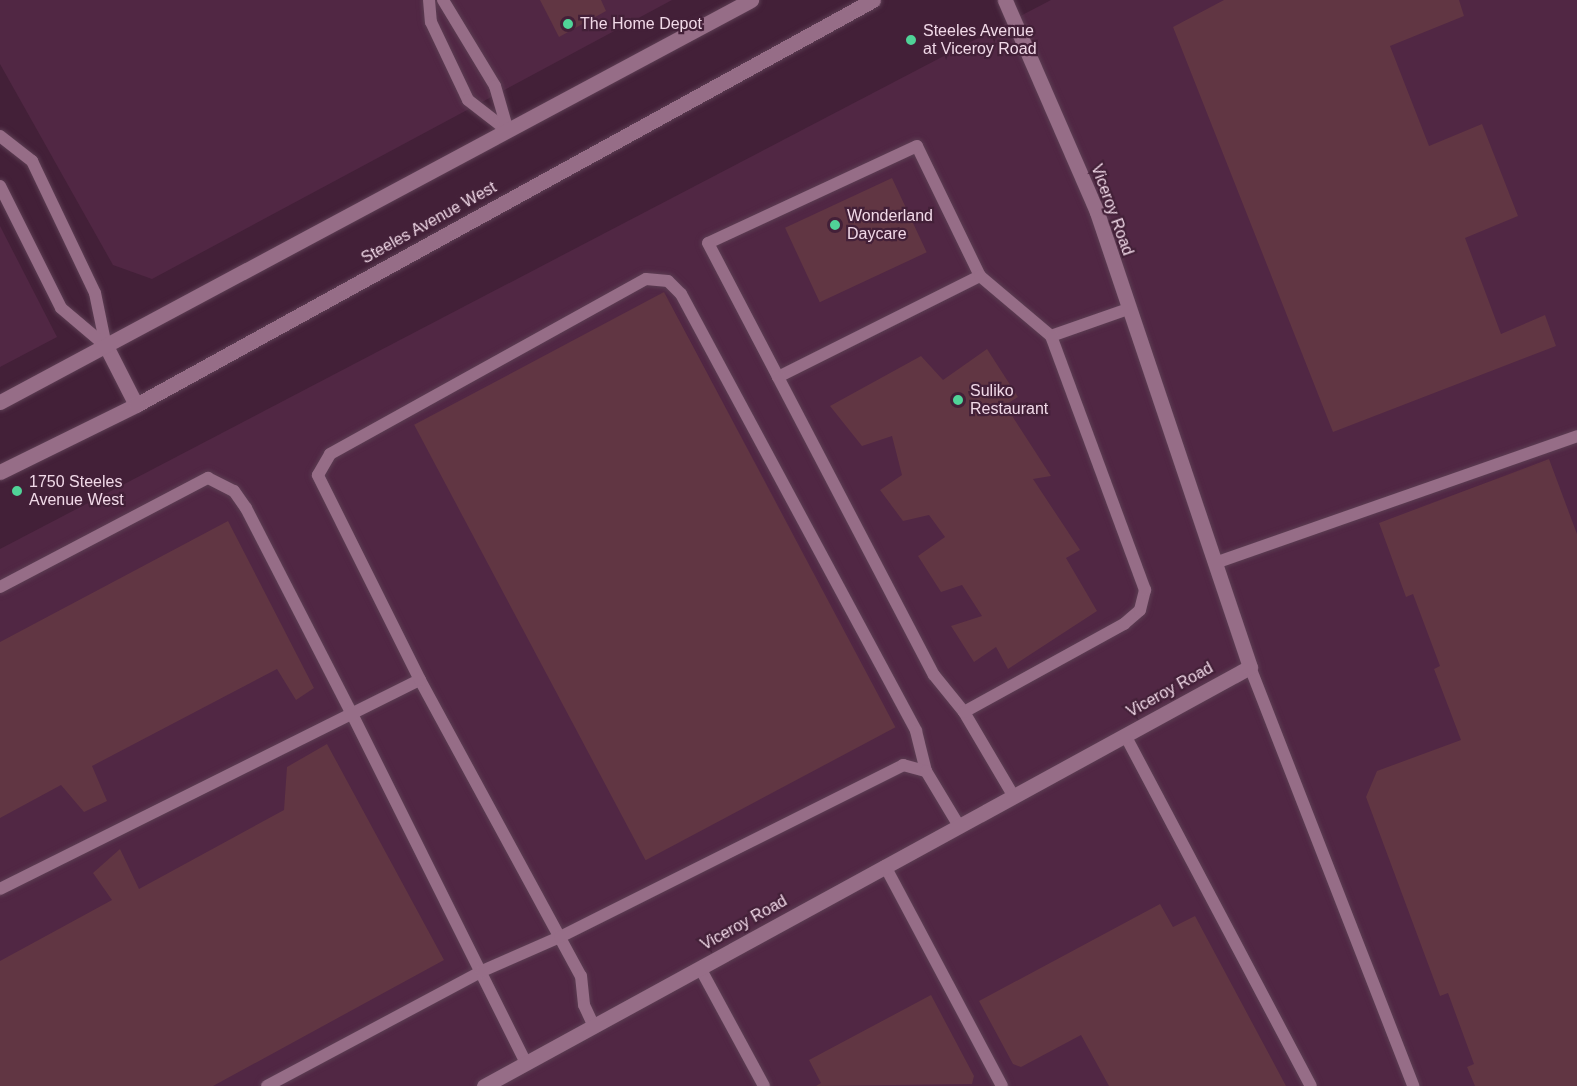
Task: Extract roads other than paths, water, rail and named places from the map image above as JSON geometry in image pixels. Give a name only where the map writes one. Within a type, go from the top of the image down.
[{"type":"main road","points":[[0,402],[751,0]]},
{"type":"main road","name":"Steeles Avenue West","points":[[0,472],[136,405],[873,0]]},
{"type":"main road","name":"Viceroy Road","points":[[485,1086],[1250,667],[1096,212],[1005,0]]},
{"type":"main road","points":[[106,346],[136,405]]},
{"type":"lane","points":[[429,0],[431,22],[468,100],[508,130]]},
{"type":"lane","points":[[443,0],[495,86],[508,130]]},
{"type":"lane","points":[[0,136],[32,161],[94,293],[106,346]]},
{"type":"lane","points":[[964,712],[1124,624],[1140,610],[1145,590],[1051,336],[980,276],[917,146],[708,243],[934,675],[964,712],[1014,797]]},
{"type":"lane","points":[[0,186],[3,201],[61,308],[106,346]]},
{"type":"lane","points":[[778,377],[980,276]]},
{"type":"lane","points":[[594,1026],[584,1005],[580,976],[420,680],[318,475],[330,454],[646,279],[668,280],[681,294],[916,731],[926,771],[959,826]]},
{"type":"lane","points":[[1051,336],[1128,309]]},
{"type":"lane","points":[[1215,563],[1577,436]]},
{"type":"lane","points":[[0,587],[208,478],[234,491],[246,508],[351,712],[526,1063]]},
{"type":"lane","points":[[1250,667],[1413,1086]]},
{"type":"lane","points":[[0,889],[351,712],[420,680]]},
{"type":"lane","points":[[1125,735],[1311,1086]]},
{"type":"lane","points":[[267,1086],[482,971],[560,937],[903,765],[926,771]]},
{"type":"lane","points":[[885,866],[1002,1086]]},
{"type":"lane","points":[[700,968],[764,1086]]},
{"type":"place","name":"The Home Depot","points":[[568,24]]},
{"type":"place","name":"Steeles Avenue at Viceroy Road","points":[[911,40]]},
{"type":"place","name":"Wonderland Daycare","points":[[835,225]]},
{"type":"place","name":"Suliko Restaurant","points":[[958,400]]},
{"type":"place","name":"1750 Steeles Avenue West","points":[[17,491]]}]
